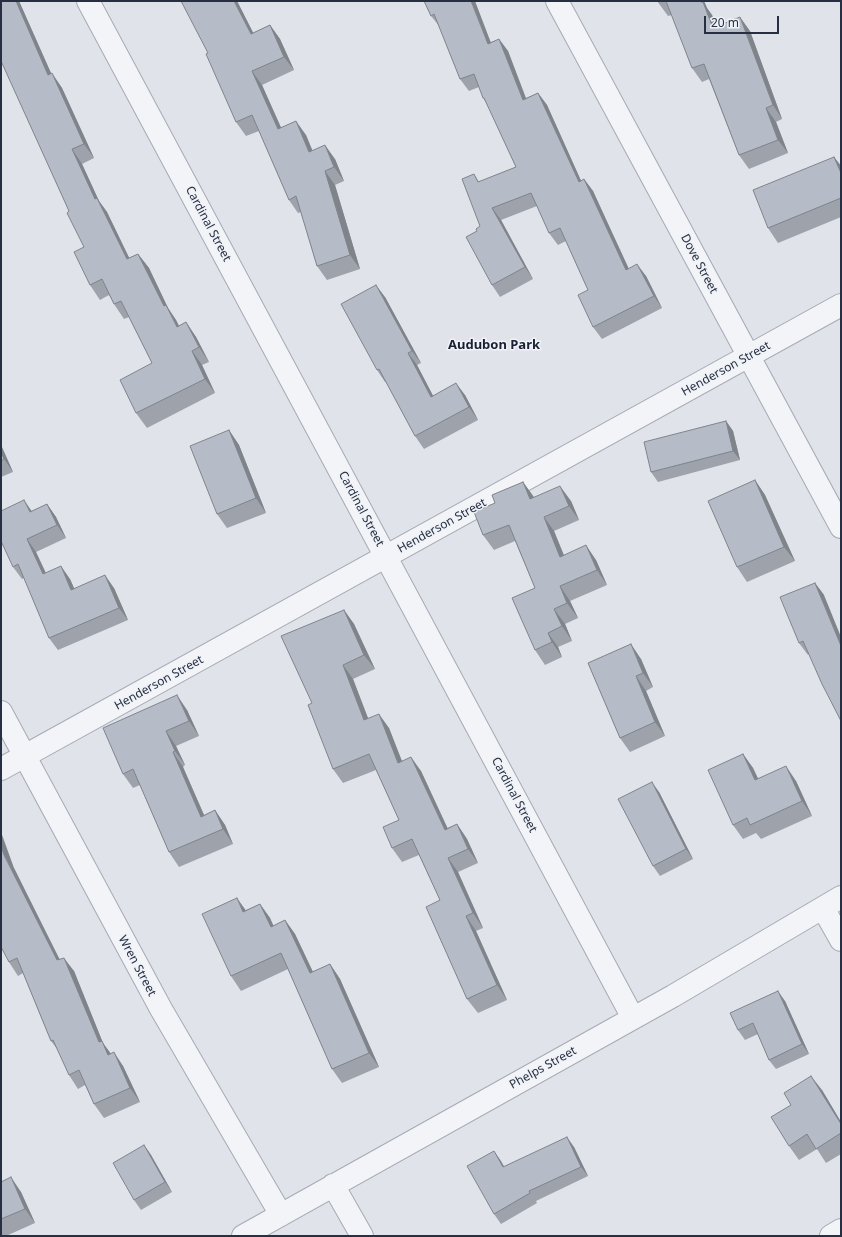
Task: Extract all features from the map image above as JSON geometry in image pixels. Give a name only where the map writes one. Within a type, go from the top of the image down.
[{"type":"street","name":"Cardinal Street","points":[[88,1],[634,1018]]},
{"type":"street","name":"Dove Street","points":[[557,1],[841,527]]},
{"type":"street","name":"Henderson Street","points":[[1,769],[841,305]]},
{"type":"street","name":"Wren Street","points":[[1,712],[161,1010],[280,1215]]},
{"type":"street","name":"Phelps Street","points":[[243,1236],[634,1018],[832,902]]},
{"type":"street","points":[[832,902],[841,940]]},
{"type":"street","points":[[333,1185],[362,1236]]},
{"type":"street","points":[[831,1236],[841,1230]]},
{"type":"building","points":[[1,1],[16,1],[48,75],[52,73],[84,144],[72,149],[95,199],[97,198],[127,259],[138,254],[164,306],[166,305],[177,327],[186,322],[199,347],[192,351],[205,379],[136,413],[120,380],[152,363],[121,301],[114,304],[102,279],[90,285],[74,252],[84,247],[67,213],[69,211],[1,61]]},
{"type":"building","points":[[181,1],[234,1],[251,34],[270,25],[284,57],[252,71],[278,129],[296,121],[309,152],[325,145],[334,167],[325,171],[350,255],[317,266],[296,196],[289,200],[252,115],[236,122],[206,54],[208,53]]},
{"type":"building","points":[[424,1],[471,1],[488,44],[499,39],[523,100],[538,93],[579,182],[584,179],[626,270],[637,264],[654,296],[593,327],[578,295],[588,290],[560,228],[549,233],[531,193],[492,208],[525,267],[492,285],[466,237],[477,231],[476,229],[480,226],[462,179],[474,174],[478,182],[516,167],[483,98],[474,74],[460,79],[434,14],[431,16]]},
{"type":"building","points":[[666,1],[703,2],[713,28],[740,17],[773,105],[766,108],[778,140],[739,155],[704,64],[692,68]]},
{"type":"building","points":[[834,157],[841,173],[841,198],[768,228],[753,190]]},
{"type":"building","points":[[376,285],[412,351],[408,353],[431,397],[456,383],[469,407],[415,436],[379,369],[377,370],[341,304]]},
{"type":"building","points":[[726,421],[733,451],[651,472],[644,442]]},
{"type":"building","points":[[229,430],[256,498],[217,514],[190,446]]},
{"type":"building","points":[[1,452],[4,459],[1,461]]},
{"type":"building","points":[[755,480],[784,547],[737,567],[708,501]]},
{"type":"building","points":[[523,482],[530,499],[560,486],[569,506],[544,517],[560,557],[586,545],[597,570],[560,586],[567,603],[554,609],[562,626],[548,633],[552,642],[535,650],[512,598],[535,588],[509,525],[483,535],[474,512],[495,503],[492,495]]},
{"type":"building","points":[[24,500],[30,512],[47,504],[57,525],[27,539],[43,574],[61,566],[71,590],[105,575],[119,608],[49,638],[18,564],[13,567],[1,541],[1,511]]},
{"type":"building","points":[[815,583],[841,646],[841,721],[822,684],[803,641],[799,643],[780,597]]},
{"type":"building","points":[[344,610],[364,655],[343,665],[364,720],[379,714],[398,763],[411,757],[445,830],[457,824],[468,849],[448,858],[473,913],[466,916],[497,985],[467,999],[426,907],[440,900],[412,839],[392,848],[383,827],[399,820],[369,754],[333,769],[308,705],[312,703],[281,636]]},
{"type":"building","points":[[631,644],[643,673],[636,676],[655,722],[620,738],[588,663]]},
{"type":"building","points":[[177,695],[189,721],[166,731],[175,751],[173,752],[201,817],[215,810],[223,829],[169,852],[133,769],[123,774],[103,728]]},
{"type":"building","points":[[743,754],[755,780],[786,766],[802,801],[750,825],[747,818],[733,825],[708,770]]},
{"type":"building","points":[[652,782],[686,849],[653,866],[618,799]]},
{"type":"building","points":[[1,846],[4,855],[57,960],[64,958],[99,1042],[102,1041],[108,1055],[114,1052],[130,1088],[94,1104],[79,1070],[69,1075],[53,1040],[51,1041],[17,958],[9,962],[1,947]]},
{"type":"building","points":[[237,898],[243,912],[260,904],[271,927],[285,920],[310,973],[330,964],[369,1053],[332,1069],[281,953],[231,976],[202,914]]},
{"type":"building","points":[[778,991],[802,1044],[769,1060],[753,1023],[738,1030],[730,1013]]},
{"type":"building","points":[[811,1076],[841,1124],[841,1133],[816,1149],[807,1134],[789,1146],[771,1117],[791,1105],[784,1093]]},
{"type":"building","points":[[567,1137],[581,1167],[529,1191],[530,1193],[494,1214],[467,1166],[494,1151],[503,1167]]},
{"type":"building","points":[[144,1145],[165,1182],[134,1200],[113,1163]]},
{"type":"building","points":[[11,1177],[25,1209],[1,1219],[1,1182]]},
{"type":"district","name":"Audubon Park","points":[[494,345]]}]
